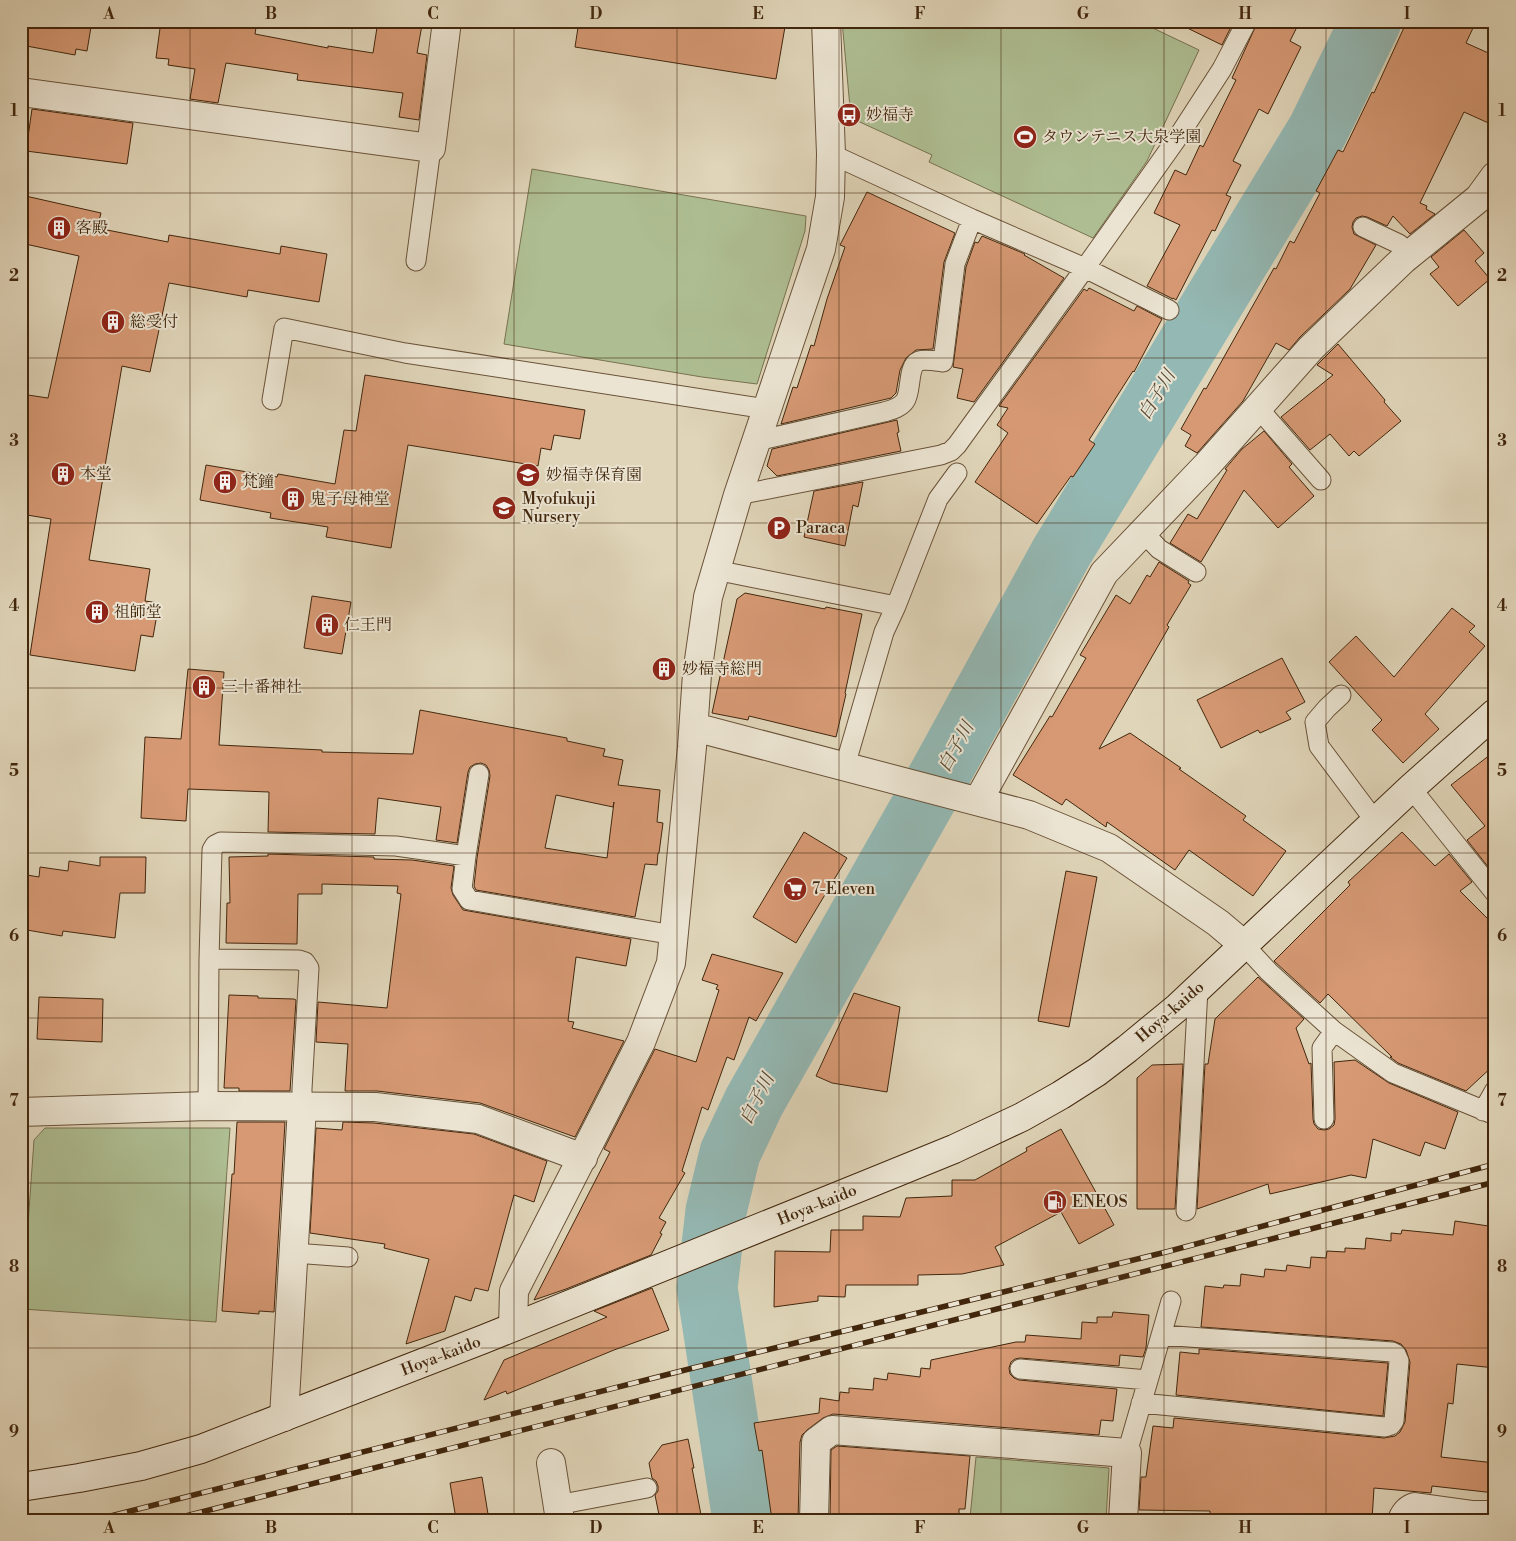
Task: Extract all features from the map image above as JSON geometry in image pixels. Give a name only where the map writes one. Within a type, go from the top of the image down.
[{"type":"street","points":[[21,92],[431,148],[447,21]]},
{"type":"street","points":[[513,1327],[514,1291],[641,1042],[671,963],[694,727],[694,708],[708,597],[738,495],[821,249],[830,197],[831,154],[826,21]]},
{"type":"street","points":[[966,798],[1104,573],[1208,465],[1311,348],[1380,280],[1479,198],[1495,176]]},
{"type":"street","name":"Hoya-kaido","points":[[21,1487],[141,1466],[201,1449],[737,1238],[954,1149],[1022,1117],[1097,1072],[1198,989],[1411,788],[1495,713]]},
{"type":"street","points":[[694,727],[1029,814],[1109,848],[1218,923],[1244,945]]},
{"type":"street","points":[[21,1112],[208,1106],[374,1107],[478,1119],[583,1158]]},
{"type":"street","points":[[284,1417],[302,1107]]},
{"type":"street","points":[[814,1520],[816,1442],[832,1430],[1127,1453],[1123,1520]]},
{"type":"street","points":[[551,1463],[559,1512]]},
{"type":"street","points":[[1402,1520],[1405,1513],[1410,1508],[1415,1507],[1473,1515],[1495,1515]]},
{"type":"lane","points":[[738,495],[941,454],[957,445],[1198,107],[1222,69],[1247,21]]},
{"type":"lane","points":[[416,261],[431,148]]},
{"type":"lane","points":[[831,154],[972,219],[1085,268],[1169,310]]},
{"type":"lane","points":[[756,441],[884,412],[898,408],[905,401],[913,367],[917,362],[924,360],[942,362],[955,264],[972,219]]},
{"type":"lane","points":[[1363,228],[1399,244],[1410,254]]},
{"type":"lane","points":[[272,400],[284,328],[405,353],[767,409]]},
{"type":"lane","points":[[1258,408],[1321,480]]},
{"type":"lane","points":[[844,766],[884,632],[938,499],[957,473]]},
{"type":"lane","points":[[1143,532],[1159,549],[1196,572]]},
{"type":"lane","points":[[715,570],[896,606]]},
{"type":"lane","points":[[1341,696],[1326,708],[1315,722],[1319,746],[1376,821]]},
{"type":"lane","points":[[479,774],[462,889],[469,900],[674,935]]},
{"type":"lane","points":[[1411,788],[1495,893]]},
{"type":"lane","points":[[208,1106],[209,959],[212,850],[215,845],[222,842],[396,846],[466,856]]},
{"type":"lane","points":[[1244,945],[1269,972],[1334,1031],[1393,1073],[1489,1113],[1495,1090]]},
{"type":"lane","points":[[209,959],[299,960],[305,962],[309,968],[302,1107]]},
{"type":"lane","points":[[1186,1211],[1198,989]]},
{"type":"lane","points":[[1324,1119],[1322,1048],[1334,1031]]},
{"type":"lane","points":[[294,1253],[348,1257]]},
{"type":"lane","points":[[1127,1453],[1171,1301]]},
{"type":"lane","points":[[1141,1403],[1385,1427],[1391,1425],[1394,1421],[1399,1361],[1396,1354],[1392,1352],[1162,1335]]},
{"type":"lane","points":[[1020,1369],[1148,1380]]},
{"type":"lane","points":[[559,1512],[647,1488]]},
{"type":"green space","name":"タウンテニス大泉学園","points":[[842,21],[1138,21],[1199,50],[1147,161],[1093,238],[929,162],[932,155],[851,118]]},
{"type":"green space","points":[[532,169],[806,216],[805,231],[757,384],[702,377],[504,344]]},
{"type":"green space","points":[[45,1128],[230,1128],[216,1322],[22,1309],[34,1140]]},
{"type":"green space","points":[[976,1457],[1109,1468],[1106,1520],[884,1520],[885,1511],[970,1518]]},
{"type":"building","points":[[21,21],[92,21],[87,51],[76,49],[75,55],[21,45]]},
{"type":"building","points":[[161,21],[257,21],[255,34],[328,48],[328,46],[373,53],[378,21],[403,21],[422,25],[417,53],[427,55],[419,120],[399,117],[403,93],[297,80],[298,74],[226,63],[218,103],[190,99],[195,69],[168,65],[169,59],[156,58]]},
{"type":"building","points":[[579,21],[786,21],[776,79],[575,47]]},
{"type":"building","points":[[1173,21],[1234,21],[1222,45]]},
{"type":"building","points":[[1258,21],[1300,21],[1290,41],[1301,47],[1268,114],[1259,109],[1233,161],[1241,165],[1226,195],[1231,197],[1215,231],[1212,230],[1176,300],[1147,286],[1180,225],[1154,213],[1175,170],[1186,175],[1200,145],[1203,147],[1236,80],[1232,78]]},
{"type":"building","points":[[1407,21],[1457,21],[1473,28],[1466,43],[1495,56],[1495,126],[1464,112],[1420,203],[1427,206],[1426,209],[1435,214],[1410,234],[1393,216],[1387,226],[1367,217],[1356,218],[1352,227],[1354,234],[1376,245],[1350,289],[1289,350],[1276,343],[1243,401],[1197,453],[1185,446],[1191,435],[1181,429],[1204,388],[1206,389],[1274,268],[1276,269],[1290,241],[1294,243],[1320,193],[1316,191],[1338,150],[1343,152],[1372,92],[1374,93]]},
{"type":"building","points":[[32,109],[133,123],[127,164],[26,151]]},
{"type":"building","points":[[867,192],[955,233],[944,262],[933,349],[916,350],[906,358],[900,370],[896,393],[891,398],[781,424],[793,387],[797,388],[811,345],[814,346],[827,299],[845,247],[840,245]]},
{"type":"building","points":[[21,195],[101,213],[97,228],[168,242],[169,235],[280,254],[281,246],[327,254],[319,302],[248,290],[247,297],[169,283],[150,372],[122,366],[89,560],[150,569],[145,601],[159,603],[153,637],[141,635],[135,671],[30,655],[51,519],[21,514],[21,394],[48,398],[79,256],[21,243]]},
{"type":"building","points":[[1464,230],[1484,253],[1475,261],[1490,279],[1458,306],[1430,274],[1439,267],[1431,257]]},
{"type":"building","points":[[982,236],[1025,254],[1064,278],[974,402],[957,398],[963,369],[953,367],[966,267],[975,242],[978,243]]},
{"type":"building","points":[[1089,288],[1134,311],[1137,306],[1162,319],[1134,372],[1089,440],[1095,444],[1073,477],[1071,476],[1037,524],[975,482],[1008,433],[997,425],[1008,408],[999,406],[1084,289],[1087,291]]},
{"type":"building","points":[[1338,344],[1401,421],[1359,456],[1354,451],[1349,456],[1330,434],[1310,450],[1281,417],[1333,375],[1317,365]]},
{"type":"building","points":[[365,375],[585,410],[580,439],[554,435],[551,450],[541,448],[538,466],[408,445],[391,548],[326,537],[328,527],[270,518],[271,513],[200,500],[206,465],[277,477],[278,474],[335,484],[344,430],[356,431]]},
{"type":"building","points":[[897,420],[899,432],[897,433],[901,451],[777,476],[767,466],[772,449]]},
{"type":"building","points":[[1264,431],[1292,464],[1289,467],[1314,496],[1278,528],[1244,490],[1201,562],[1170,543],[1188,514],[1197,519],[1227,470],[1225,469],[1242,449]]},
{"type":"building","points":[[863,482],[858,507],[853,505],[845,546],[804,537],[814,491]]},
{"type":"building","points":[[1159,562],[1189,581],[1188,583],[1191,585],[1099,749],[1130,733],[1246,816],[1243,820],[1286,851],[1253,896],[1189,850],[1175,870],[1107,822],[1106,827],[1066,799],[1062,805],[1013,775],[1050,716],[1052,717],[1086,658],[1080,655],[1116,595],[1130,604],[1147,575],[1150,577]]},
{"type":"building","points":[[745,593],[825,609],[826,607],[862,614],[836,737],[749,716],[748,720],[712,713],[737,599]]},
{"type":"building","name":"仁王門","points":[[312,596],[351,602],[342,654],[304,648]]},
{"type":"building","points":[[1452,608],[1475,626],[1469,632],[1485,646],[1425,714],[1439,729],[1403,763],[1372,730],[1382,720],[1329,662],[1356,636],[1394,677]]},
{"type":"building","points":[[1282,658],[1305,702],[1286,712],[1291,719],[1260,733],[1258,730],[1221,748],[1197,700]]},
{"type":"building","points":[[188,669],[224,672],[219,745],[322,750],[322,752],[413,754],[420,710],[567,738],[567,741],[605,749],[603,756],[623,760],[618,785],[660,790],[657,822],[663,823],[657,865],[645,864],[635,917],[476,890],[474,886],[477,858],[490,776],[486,765],[481,763],[470,767],[468,772],[457,843],[436,840],[441,807],[378,798],[375,834],[268,832],[269,792],[188,789],[186,821],[141,818],[145,737],[181,739]],"holes":[[[556,795],[613,807],[614,802],[607,858],[545,848]]]},
{"type":"building","points":[[1495,751],[1495,864],[1489,868],[1467,840],[1485,826],[1451,785]]},
{"type":"building","points":[[804,832],[847,858],[796,943],[753,917]]},
{"type":"building","points":[[1402,832],[1435,866],[1449,854],[1472,882],[1460,891],[1495,926],[1495,1064],[1466,1091],[1398,1063],[1328,994],[1320,1003],[1274,961],[1350,885],[1348,882]]},
{"type":"building","points":[[268,854],[374,857],[374,859],[412,860],[454,866],[451,888],[453,895],[463,910],[631,939],[626,966],[576,957],[568,1021],[574,1022],[572,1028],[624,1041],[575,1137],[480,1103],[377,1091],[345,1091],[348,1044],[316,1042],[318,1002],[387,1008],[401,894],[397,893],[398,886],[322,884],[322,894],[298,894],[297,944],[226,943],[227,903],[230,903],[229,857],[268,856]]},
{"type":"building","points":[[100,857],[146,857],[145,893],[120,893],[115,938],[63,931],[62,936],[21,929],[21,874],[39,877],[40,867],[68,871],[69,861],[100,866]]},
{"type":"building","points":[[1066,871],[1097,877],[1069,1027],[1038,1021]]},
{"type":"building","points":[[712,954],[783,973],[756,1021],[749,1017],[734,1060],[727,1057],[708,1110],[702,1107],[682,1171],[685,1173],[659,1218],[666,1222],[660,1233],[662,1234],[651,1255],[534,1300],[610,1152],[604,1149],[655,1049],[696,1062],[719,990],[716,989],[718,985],[702,980]]},
{"type":"building","points":[[1258,977],[1304,1019],[1296,1028],[1309,1064],[1311,1063],[1313,1119],[1318,1129],[1329,1129],[1334,1125],[1334,1062],[1355,1060],[1389,1083],[1458,1112],[1445,1149],[1425,1142],[1420,1156],[1373,1139],[1366,1178],[1351,1175],[1270,1194],[1268,1184],[1197,1209],[1205,1064],[1208,1064],[1215,1019]]},
{"type":"building","points":[[854,993],[900,1007],[887,1092],[832,1083],[816,1076]]},
{"type":"building","points":[[229,995],[296,1000],[290,1091],[239,1091],[239,1088],[224,1088]]},
{"type":"building","points":[[39,997],[103,999],[102,1042],[37,1039]]},
{"type":"building","points":[[1183,1064],[1175,1209],[1137,1209],[1137,1078],[1152,1065]]},
{"type":"building","points":[[237,1122],[285,1122],[274,1312],[259,1311],[259,1314],[222,1311]]},
{"type":"building","points":[[343,1122],[374,1123],[474,1134],[547,1161],[534,1202],[514,1195],[488,1291],[475,1288],[471,1301],[455,1296],[445,1331],[406,1344],[429,1259],[384,1248],[385,1244],[310,1233],[316,1128],[342,1130]]},
{"type":"building","points":[[1061,1129],[1114,1225],[1079,1244],[1061,1212],[995,1247],[1004,1265],[962,1274],[918,1275],[918,1285],[846,1285],[845,1297],[818,1296],[818,1301],[774,1307],[775,1251],[830,1252],[831,1230],[863,1230],[863,1216],[900,1217],[906,1198],[952,1196],[952,1180],[975,1180],[1027,1151],[1026,1148]]},
{"type":"building","points":[[1455,1221],[1495,1227],[1495,1368],[1457,1364],[1453,1404],[1448,1403],[1441,1457],[1495,1463],[1495,1493],[1432,1486],[1431,1493],[1374,1488],[1372,1520],[1265,1520],[1210,1517],[1210,1511],[1139,1510],[1141,1477],[1146,1477],[1153,1426],[1173,1428],[1174,1418],[1384,1438],[1395,1436],[1400,1432],[1405,1422],[1410,1362],[1406,1350],[1401,1344],[1393,1341],[1201,1327],[1205,1286],[1223,1288],[1224,1285],[1240,1286],[1241,1274],[1264,1277],[1265,1269],[1286,1271],[1287,1265],[1310,1268],[1311,1257],[1326,1258],[1327,1251],[1345,1252],[1345,1248],[1365,1249],[1366,1238],[1391,1241],[1391,1233],[1401,1234],[1402,1230],[1453,1235]]},
{"type":"building","points":[[652,1288],[669,1330],[614,1350],[507,1394],[506,1391],[484,1400],[504,1360],[607,1317],[594,1311]]},
{"type":"building","points":[[1113,1312],[1149,1315],[1146,1348],[1143,1357],[1120,1355],[1119,1366],[1020,1358],[1011,1362],[1009,1368],[1010,1374],[1019,1380],[1117,1389],[1113,1421],[1101,1420],[1099,1435],[833,1414],[823,1418],[802,1435],[800,1442],[798,1520],[772,1520],[762,1450],[759,1451],[754,1423],[819,1413],[820,1398],[839,1401],[840,1392],[849,1393],[849,1388],[873,1390],[874,1378],[887,1380],[888,1373],[920,1377],[921,1368],[930,1369],[931,1360],[1016,1342],[1025,1342],[1026,1335],[1081,1339],[1082,1322],[1097,1323],[1097,1317],[1112,1317]]},
{"type":"building","points":[[1199,1349],[1388,1363],[1383,1416],[1176,1395],[1180,1352],[1199,1354]]},
{"type":"building","points":[[688,1439],[702,1520],[660,1520],[655,1495],[658,1491],[658,1486],[652,1478],[649,1463],[662,1445]]},
{"type":"building","points":[[837,1446],[970,1456],[965,1509],[959,1509],[959,1520],[830,1520],[831,1450]]},
{"type":"building","points":[[482,1477],[488,1514],[456,1519],[450,1483]]},
{"type":"waterway","name":"白子川","points":[[743,1520],[707,1288],[716,1211],[730,1153],[754,1102],[940,774],[1061,553],[1318,130],[1371,21]]},
{"type":"railway","points":[[95,1520],[693,1368],[1166,1252],[1495,1164]]},
{"type":"railway","points":[[170,1520],[1495,1182]]},
{"type":"place","name":"妙福寺","points":[[849,115]]},
{"type":"place","name":"タウンテニス大泉学園","points":[[1025,137]]},
{"type":"place","name":"客殿","points":[[59,228]]},
{"type":"place","name":"総受付","points":[[113,322]]},
{"type":"place","name":"本堂","points":[[63,474]]},
{"type":"place","name":"妙福寺保育園","points":[[528,475]]},
{"type":"place","name":"梵鐘","points":[[225,482]]},
{"type":"place","name":"鬼子母神堂","points":[[293,499]]},
{"type":"place","name":"Myofukuji Nursery","points":[[504,508]]},
{"type":"place","name":"Paraca","points":[[779,528]]},
{"type":"place","name":"祖師堂","points":[[97,612]]},
{"type":"place","name":"仁王門","points":[[327,625]]},
{"type":"place","name":"妙福寺総門","points":[[664,669]]},
{"type":"place","name":"三十番神社","points":[[204,687]]},
{"type":"place","name":"7-Eleven","points":[[795,889]]},
{"type":"place","name":"ENEOS","points":[[1055,1202]]}]
